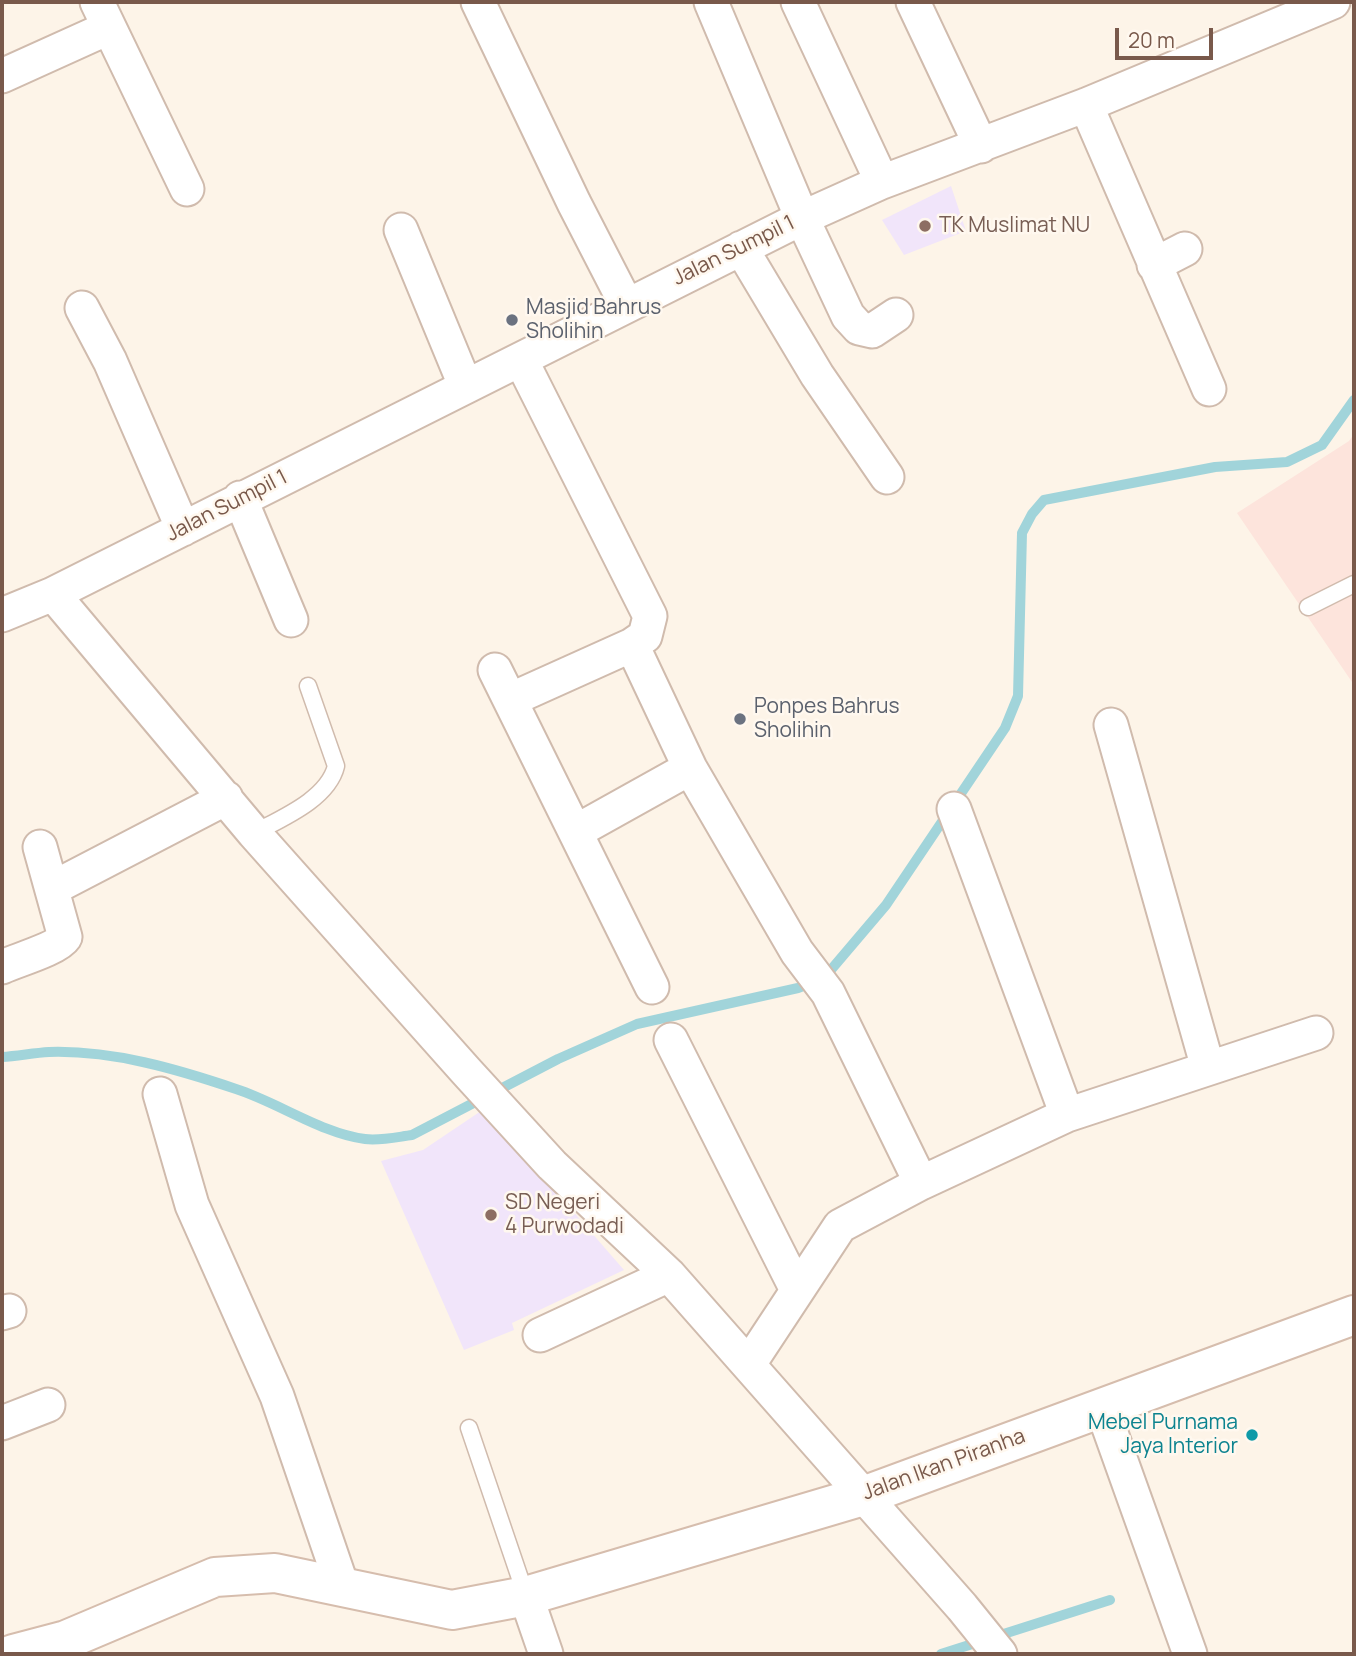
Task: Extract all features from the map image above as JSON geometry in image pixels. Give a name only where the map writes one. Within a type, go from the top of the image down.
[{"type":"street","points":[[478,2],[574,203],[626,304]]},
{"type":"street","points":[[712,2],[802,218],[848,316],[859,328],[872,331],[896,315]]},
{"type":"street","points":[[798,2],[882,182]]},
{"type":"street","points":[[913,2],[981,146]]},
{"type":"street","name":"Jalan Sumpil 1","points":[[2,615],[53,594],[465,385],[521,360],[626,304],[802,218],[882,182],[1086,105],[1333,2]]},
{"type":"street","points":[[2,76],[102,15],[187,189]]},
{"type":"street","points":[[1086,105],[1209,389]]},
{"type":"street","points":[[401,230],[465,385]]},
{"type":"street","points":[[741,248],[817,375],[887,477]]},
{"type":"street","points":[[1154,265],[1185,248]]},
{"type":"street","points":[[82,308],[110,361],[183,529]]},
{"type":"street","points":[[512,699],[632,645],[645,636],[650,616],[521,360]]},
{"type":"street","points":[[240,498],[291,620]]},
{"type":"street","points":[[53,594],[254,833],[466,1071],[580,1194],[669,1275],[962,1607],[1000,1654]]},
{"type":"street","points":[[632,645],[690,768],[797,952],[828,993],[921,1183]]},
{"type":"street","points":[[495,670],[512,699],[652,987]]},
{"type":"street","points":[[1111,725],[1208,1068]]},
{"type":"street","points":[[577,831],[690,768]]},
{"type":"street","points":[[53,887],[226,798]]},
{"type":"street","points":[[954,809],[1067,1115]]},
{"type":"street","points":[[2,967],[63,941],[66,932],[40,847]]},
{"type":"street","points":[[749,1364],[831,1235],[840,1226],[921,1183],[1067,1115],[1316,1033]]},
{"type":"street","points":[[671,1040],[797,1290]]},
{"type":"street","points":[[159,1094],[192,1205],[277,1396],[342,1586]]},
{"type":"street","points":[[540,1335],[669,1275]]},
{"type":"street","name":"Jalan Ikan Piranha","points":[[12,1654],[66,1640],[215,1577],[275,1573],[452,1610],[526,1596],[863,1496],[1354,1315]]},
{"type":"street","points":[[2,1423],[48,1405]]},
{"type":"street","points":[[1102,1408],[1190,1654]]},
{"type":"street","points":[[526,1596],[546,1654]]},
{"type":"street","points":[[2,1634],[12,1654]]},
{"type":"lane","points":[[1308,607],[1354,584]]},
{"type":"lane","points":[[254,833],[322,792],[333,777],[335,766],[308,687]]},
{"type":"lane","points":[[469,1428],[526,1596]]},
{"type":"shaded area","name":"TK Muslimat NU","points":[[951,186],[966,231],[904,255],[882,220]]},
{"type":"shaded area","points":[[1354,434],[1354,685],[1237,513],[1349,441]]},
{"type":"shaded area","name":"SD Negeri 4 Purwodadi","points":[[484,1109],[624,1270],[512,1323],[514,1330],[464,1350],[381,1161],[423,1150]]},
{"type":"waterway","points":[[2,1057],[73,1052],[144,1062],[236,1089],[333,1131],[365,1139],[383,1139],[412,1135],[558,1059],[637,1024],[798,988],[824,978],[886,905],[1005,728],[1018,696],[1022,533],[1032,514],[1044,500],[1215,467],[1287,462],[1322,445],[1354,400]]},
{"type":"waterway","points":[[941,1654],[1110,1600]]},
{"type":"place","name":"TK Muslimat NU","points":[[925,226]]},
{"type":"place","name":"Masjid Bahrus Sholihin","points":[[512,320]]},
{"type":"place","name":"Ponpes Bahrus Sholihin","points":[[740,719]]},
{"type":"place","name":"SD Negeri 4 Purwodadi","points":[[491,1215]]},
{"type":"place","name":"Mebel Purnama Jaya Interior","points":[[1252,1435]]}]
